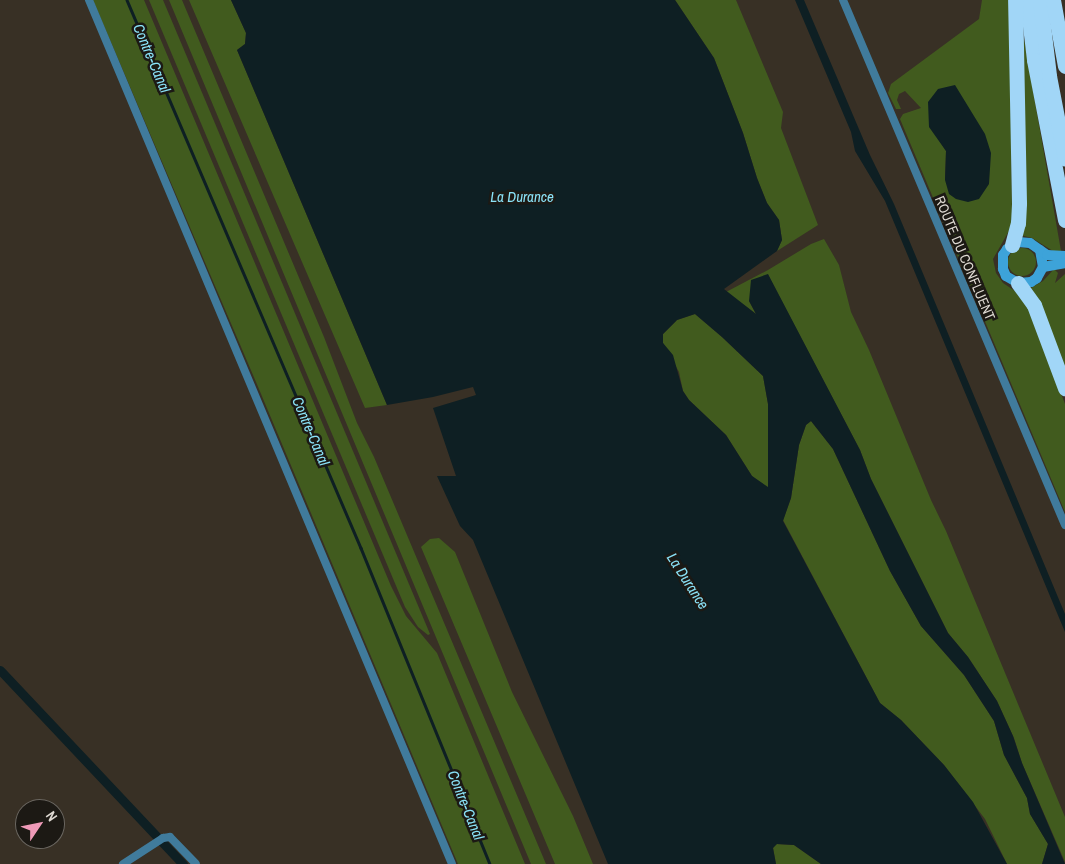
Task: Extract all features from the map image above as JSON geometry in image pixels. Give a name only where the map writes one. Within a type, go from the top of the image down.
[{"type":"highway","points":[[1012,245],[1018,223],[1015,0]]},
{"type":"highway","points":[[1027,0],[1035,69],[1065,220]]},
{"type":"highway","points":[[1040,0],[1049,76],[1065,158]]},
{"type":"highway","points":[[1053,0],[1065,66]]},
{"type":"highway","points":[[1018,283],[1034,305],[1065,388]]},
{"type":"street","points":[[89,0],[452,864]]},
{"type":"street","name":"ROUTE DU CONFLUENT","points":[[843,0],[1065,525]]},
{"type":"street","points":[[1040,250],[1043,268],[1037,278],[1031,282],[1018,283],[1006,276],[1003,269],[1003,255],[1012,245],[1030,243],[1040,250],[1047,255],[1065,256]]},
{"type":"street","points":[[1043,268],[1065,263]]},
{"type":"street","points":[[123,864],[164,839],[196,864]]},
{"type":"green space","points":[[93,0],[144,0],[391,586],[406,616],[437,653],[525,864],[458,864]]},
{"type":"green space","points":[[149,0],[163,0],[430,634],[428,635],[418,627],[405,607]]},
{"type":"green space","points":[[169,0],[182,0],[324,337],[357,423],[374,457],[546,864],[531,864]]},
{"type":"green space","points":[[189,0],[231,0],[246,33],[245,44],[237,50],[387,405],[365,408]]},
{"type":"green space","points":[[675,0],[736,0],[783,112],[781,128],[818,225],[777,251],[782,240],[779,220],[767,203],[714,58]]},
{"type":"green space","points":[[982,0],[1010,0],[1012,216],[1010,229],[993,259],[996,273],[1003,283],[1021,295],[1028,306],[1065,404],[1065,512],[900,119],[903,114],[921,108],[905,91],[899,94],[897,100],[901,109],[896,109],[888,93],[891,84],[979,19]],"holes":[[[939,140],[989,184],[945,180],[946,151]]]},
{"type":"green space","points":[[1022,38],[1024,39],[1061,251],[1053,251],[1032,238],[1020,235]]},
{"type":"green space","points":[[824,239],[839,265],[851,312],[946,531],[1065,817],[1065,862],[997,701],[968,657],[948,633],[871,479],[860,450],[768,275],[749,301],[756,314],[726,292],[811,244]]},
{"type":"green space","points":[[1022,248],[1032,252],[1036,262],[1032,272],[1022,276],[1012,272],[1008,262],[1012,252]]},
{"type":"green space","points":[[1054,269],[1058,273],[1055,283],[1065,274],[1065,375],[1029,289],[1043,281]]},
{"type":"green space","points":[[695,314],[763,376],[768,404],[768,488],[752,476],[726,435],[689,400],[683,391],[679,372],[663,343],[663,334],[677,320]]},
{"type":"green space","points":[[811,421],[833,449],[890,571],[921,626],[964,675],[994,721],[1004,755],[1027,798],[1030,814],[1048,844],[1042,864],[1007,864],[985,819],[944,765],[901,720],[880,703],[783,520],[791,498],[799,445],[806,425]]},
{"type":"green space","points":[[439,538],[455,552],[512,692],[573,816],[593,864],[555,864],[421,547],[430,539]]},
{"type":"green space","points":[[776,844],[794,845],[821,864],[776,864],[773,848]]},
{"type":"water","name":"La Durance","points":[[231,0],[675,0],[714,58],[767,203],[779,220],[782,240],[777,251],[724,289],[756,314],[749,301],[751,280],[768,274],[860,450],[871,479],[948,633],[968,657],[997,701],[1065,864],[1042,864],[1048,844],[1030,814],[1027,798],[1004,755],[994,721],[964,675],[921,626],[890,571],[833,449],[811,421],[806,425],[799,445],[791,498],[783,521],[880,703],[901,720],[944,765],[973,802],[1007,864],[821,864],[794,845],[777,844],[773,848],[776,864],[608,864],[473,540],[460,526],[437,476],[456,476],[433,408],[476,395],[473,387],[433,397],[387,405],[237,50],[245,44],[246,33]],"holes":[[[695,314],[763,376],[768,404],[768,487],[752,476],[726,435],[689,400],[683,391],[673,355],[663,343],[663,334],[677,320]]]},
{"type":"water","points":[[795,0],[804,0],[870,155],[894,204],[1065,614],[1065,632],[885,201],[855,151],[851,132]]},
{"type":"water","points":[[955,85],[985,134],[991,153],[989,184],[979,199],[968,202],[956,199],[949,194],[945,180],[946,151],[929,127],[928,102],[938,89]]},
{"type":"waterway","name":"Contre-Canal","points":[[127,0],[361,548],[490,864]]},
{"type":"waterway","points":[[0,670],[183,864]]}]
